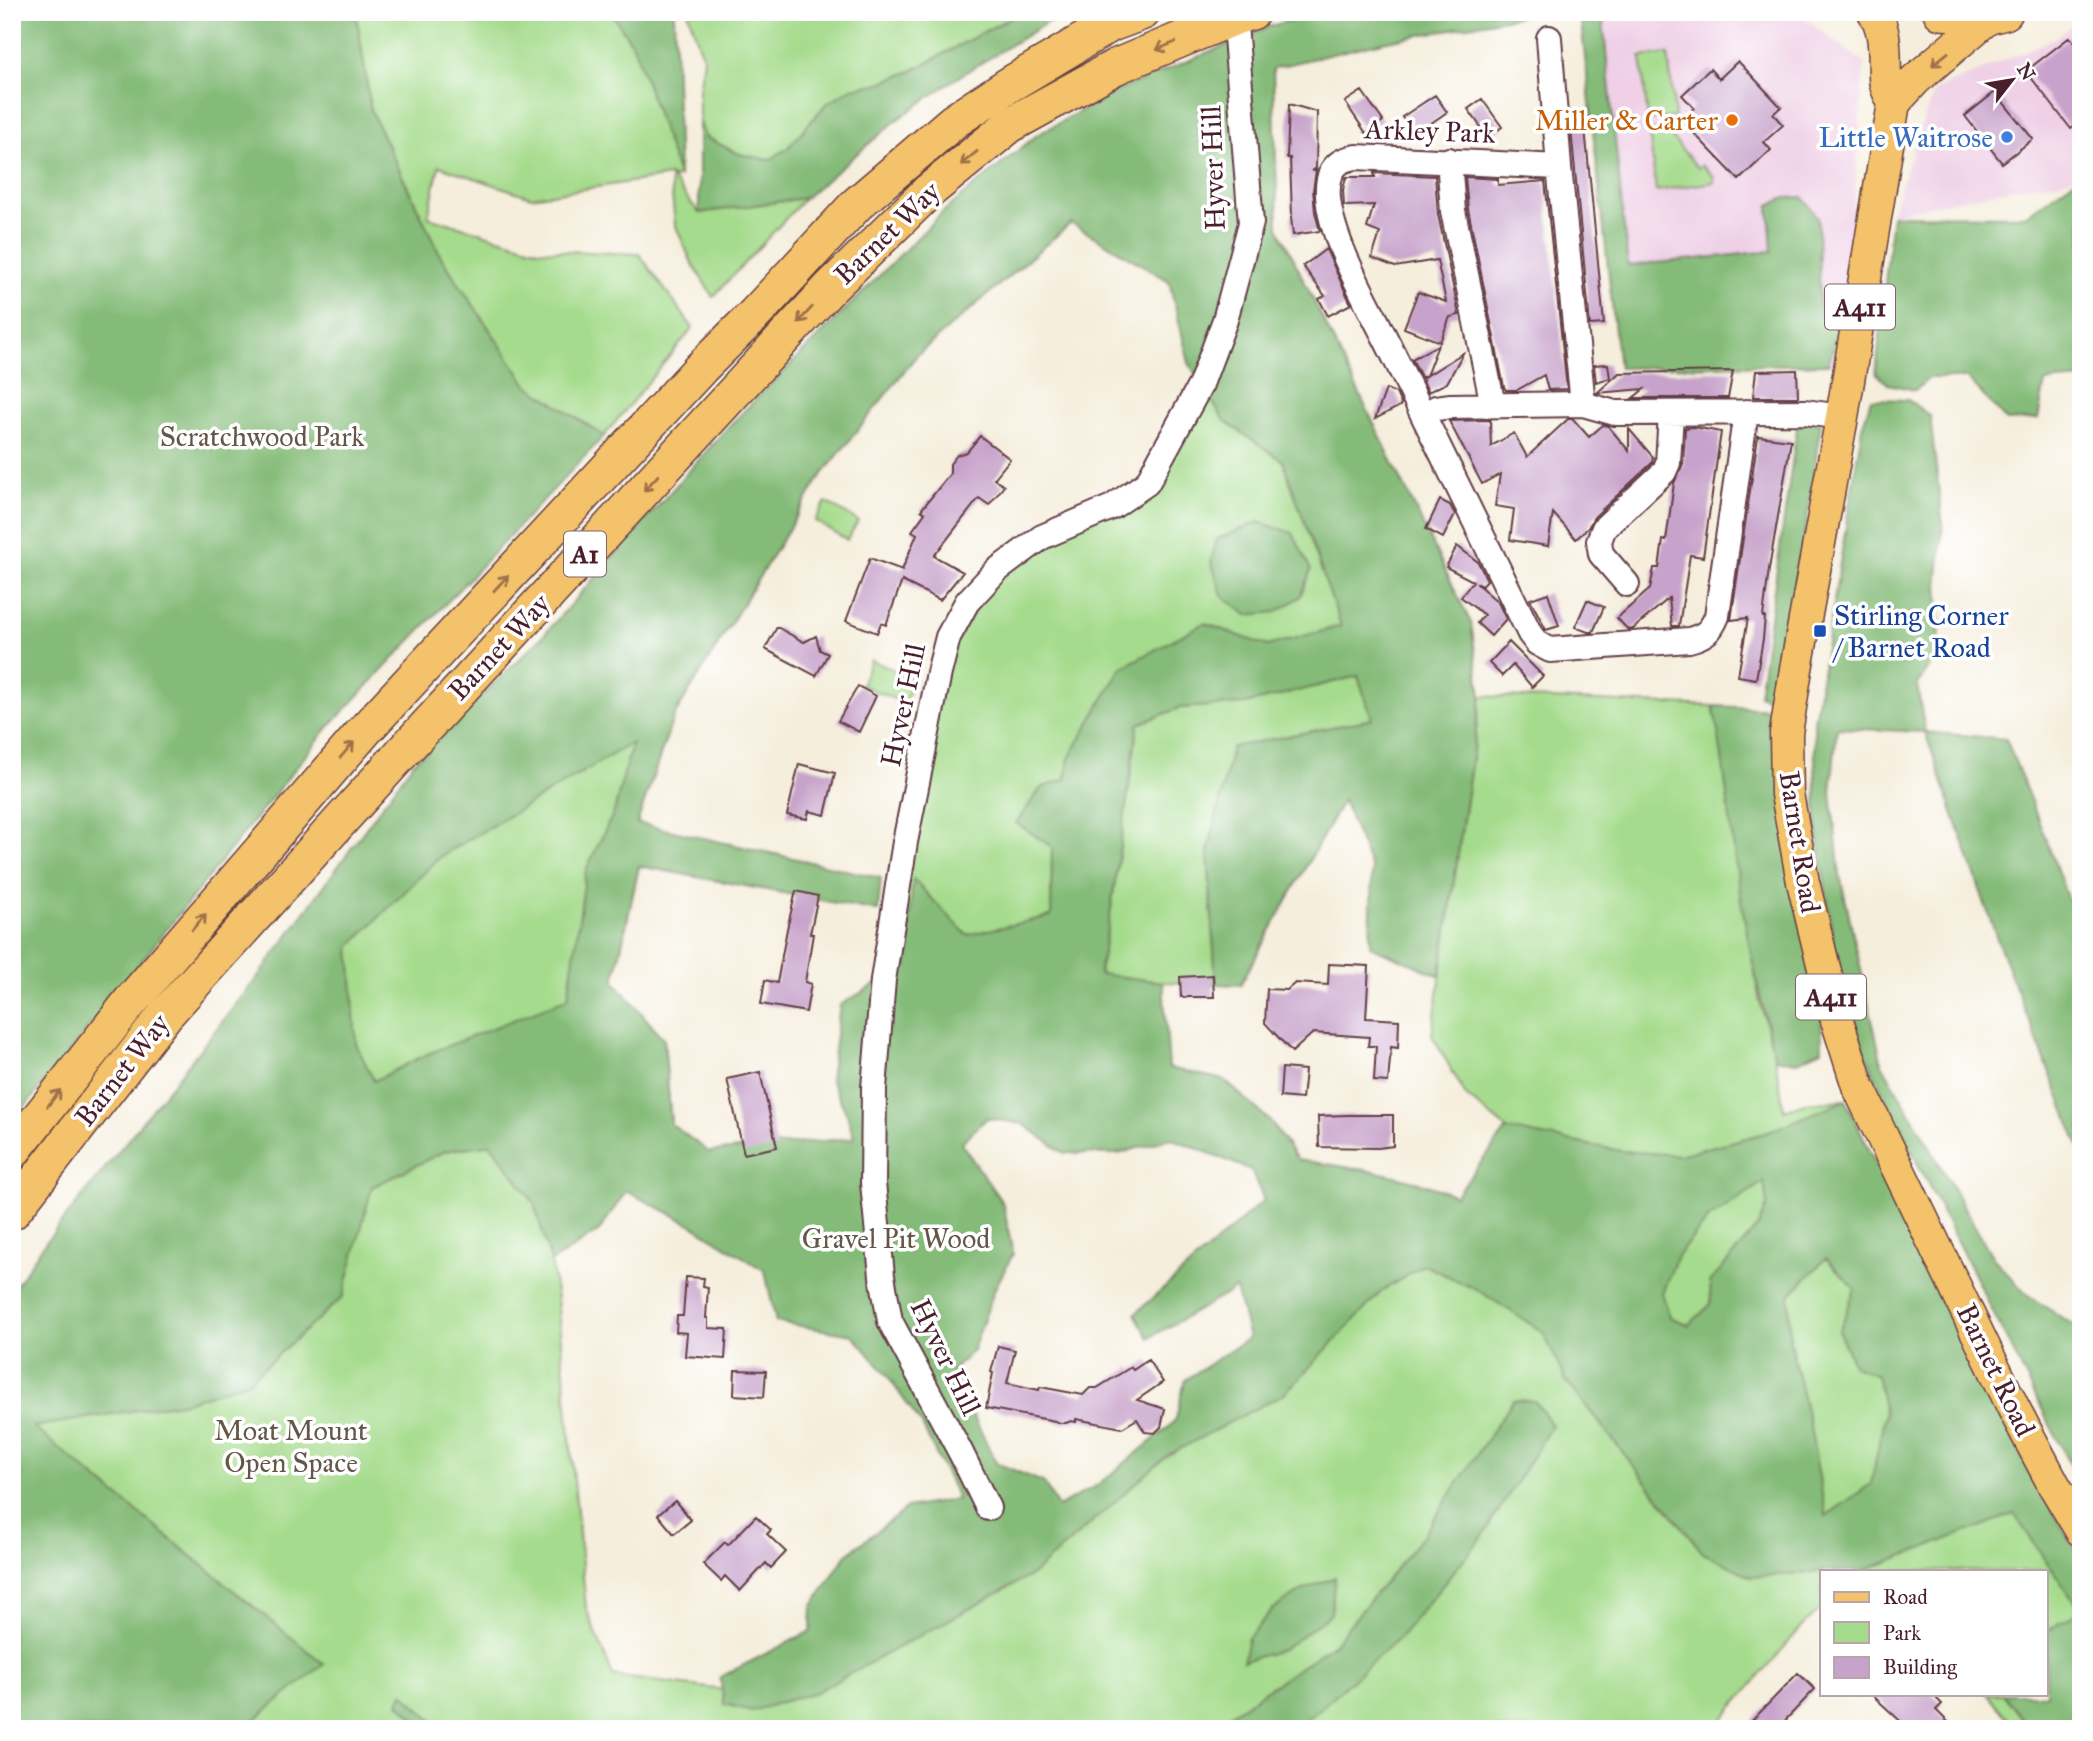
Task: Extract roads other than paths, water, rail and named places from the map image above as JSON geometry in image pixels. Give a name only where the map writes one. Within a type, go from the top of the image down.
[{"type":"highway","name":"Barnet Way","points":[[12,1152],[131,1001],[365,730],[691,378],[755,314],[857,204],[954,121],[1111,24],[1143,12]]},
{"type":"highway","points":[[1941,12],[1997,14]]},
{"type":"highway","name":"Barnet Way","points":[[12,1212],[166,1014],[400,755],[830,288],[929,191],[1010,125],[1115,67],[1240,14]]},
{"type":"main road","name":"Barnet Road","points":[[1874,12],[1885,44],[1884,80],[1894,103],[1786,733],[1787,794],[1803,882],[1837,1020],[1858,1086],[2013,1408],[2081,1530]]},
{"type":"main road","points":[[1894,103],[1916,79],[1997,14]]},
{"type":"street","name":"Hyver Hill","points":[[988,1508],[890,1321],[882,1276],[873,1183],[874,1088],[884,979],[905,842],[948,637],[967,603],[996,571],[1042,537],[1112,507],[1147,482],[1201,384],[1226,320],[1251,223],[1240,14]]},
{"type":"street","points":[[1549,38],[1583,404]]},
{"type":"street","name":"Arkley Park","points":[[1559,167],[1356,157],[1338,163],[1331,172],[1328,183],[1333,225],[1339,242],[1530,634],[1537,643],[1550,650],[1689,640],[1702,637],[1712,629],[1717,616],[1746,412]]},
{"type":"street","points":[[1449,160],[1453,211],[1493,405]]},
{"type":"street","points":[[1423,415],[1436,408],[1451,406],[1583,404],[1615,413],[1805,412],[1842,417]]},
{"type":"street","points":[[1628,584],[1601,554],[1599,541],[1604,528],[1664,472],[1668,463],[1671,414]]},
{"type":"place","name":"Miller & Carter","points":[[1732,120]]},
{"type":"place","name":"Little Waitrose","points":[[2007,137]]},
{"type":"place","name":"Stirling Corner / Barnet Road","points":[[1820,631]]},
{"type":"park label","name":"Scratchwood Park","points":[[262,436]]},
{"type":"park label","name":"Gravel Pit Wood","points":[[896,1238]]},
{"type":"park label","name":"Moat Mount Open Space","points":[[291,1446]]}]
